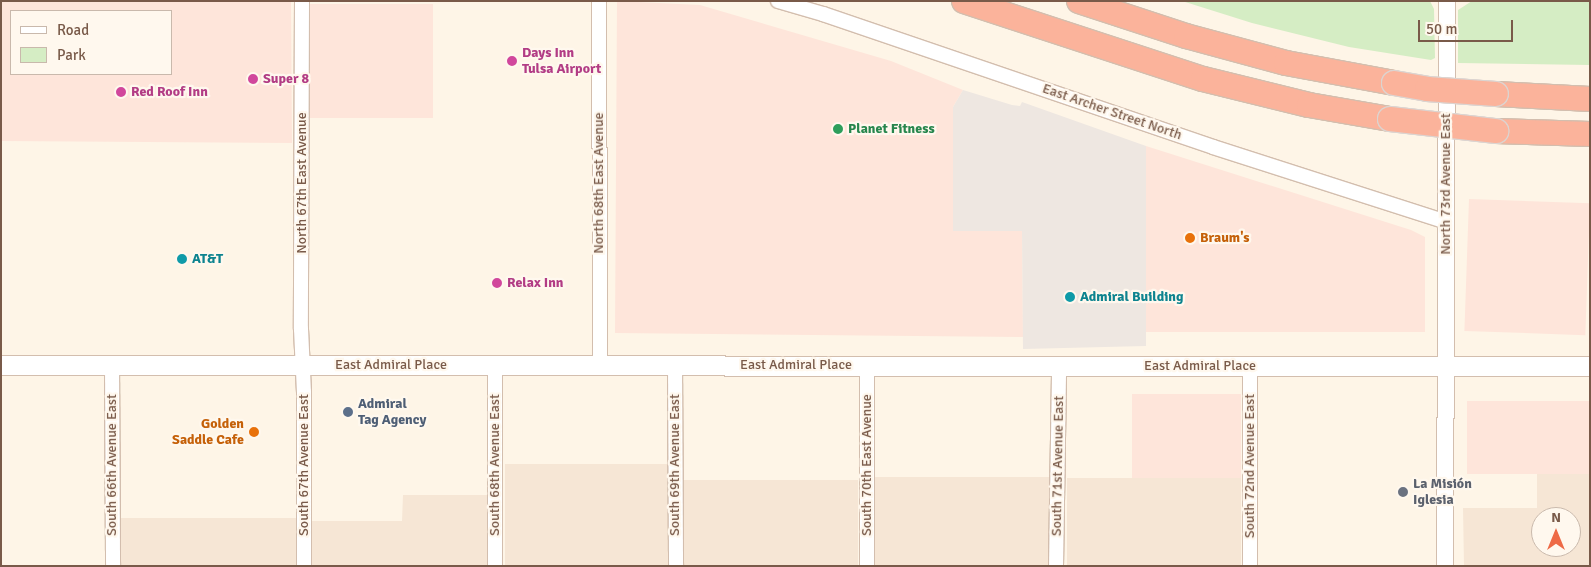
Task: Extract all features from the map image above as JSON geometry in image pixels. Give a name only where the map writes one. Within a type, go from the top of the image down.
[{"type":"highway","points":[[964,1],[1203,79],[1309,105],[1390,119],[1496,131],[1590,134]]},
{"type":"highway","points":[[1079,1],[1186,36],[1286,63],[1427,88],[1590,99]]},
{"type":"main road","name":"East Admiral Place","points":[[1,365],[1590,366]]},
{"type":"street","name":"North 67th East Avenue","points":[[302,1],[301,329],[303,365]]},
{"type":"street","name":"North 68th East Avenue","points":[[599,1],[600,365]]},
{"type":"street","name":"East Archer Street North","points":[[778,1],[832,17],[1213,147],[1446,222]]},
{"type":"street","name":"North 73rd Avenue East","points":[[1445,566],[1447,1]]},
{"type":"street","name":"South 66th Avenue East","points":[[112,364],[113,566]]},
{"type":"street","name":"South 67th Avenue East","points":[[303,365],[304,566]]},
{"type":"street","name":"South 68th Avenue East","points":[[495,365],[495,566]]},
{"type":"street","name":"South 69th Avenue East","points":[[675,365],[676,566]]},
{"type":"street","name":"South 70th East Avenue","points":[[867,365],[867,566]]},
{"type":"street","name":"South 71st Avenue East","points":[[1056,566],[1059,366]]},
{"type":"street","name":"South 72nd Avenue East","points":[[1250,366],[1250,566]]},
{"type":"shaded area","points":[[1,1],[291,1],[292,143],[1,141]]},
{"type":"shaded area","points":[[617,1],[700,5],[891,61],[963,90],[953,107],[953,231],[1022,231],[1023,337],[615,333]]},
{"type":"shaded area","points":[[309,4],[433,4],[433,118],[309,118]]},
{"type":"shaded area","points":[[963,90],[1012,105],[1020,106],[1022,102],[1146,146],[1146,346],[1023,349],[1022,231],[953,231],[953,107]]},
{"type":"shaded area","points":[[1146,146],[1411,230],[1425,237],[1425,332],[1146,332]]},
{"type":"shaded area","points":[[1469,199],[1590,203],[1585,335],[1464,331]]},
{"type":"shaded area","points":[[1132,394],[1241,394],[1241,478],[1132,478]]},
{"type":"shaded area","points":[[1467,401],[1590,401],[1590,474],[1467,474]]},
{"type":"shaded area","points":[[505,464],[668,464],[668,566],[505,566]]},
{"type":"shaded area","points":[[1537,472],[1590,472],[1590,566],[1464,566],[1463,508],[1531,508],[1531,557],[1581,557],[1581,507],[1537,507]]},
{"type":"shaded area","points":[[875,477],[1050,477],[1050,566],[875,566]]},
{"type":"shaded area","points":[[1067,478],[1241,478],[1241,566],[1067,566]]},
{"type":"shaded area","points":[[683,480],[858,480],[858,566],[683,566]]},
{"type":"shaded area","points":[[403,495],[489,495],[488,566],[310,566],[310,521],[402,521]]},
{"type":"shaded area","points":[[120,518],[296,518],[296,566],[120,566]]},
{"type":"green space","points":[[1182,1],[1430,1],[1434,9],[1435,58],[1431,60],[1349,47],[1252,23]]},
{"type":"green space","points":[[1472,1],[1590,1],[1590,65],[1458,63],[1458,10]]},
{"type":"place","name":"Days Inn Tulsa Airport","points":[[512,61]]},
{"type":"place","name":"Super 8","points":[[253,79]]},
{"type":"place","name":"Red Roof Inn","points":[[121,92]]},
{"type":"place","name":"Planet Fitness","points":[[838,129]]},
{"type":"place","name":"Braum's","points":[[1190,238]]},
{"type":"place","name":"AT&T","points":[[182,259]]},
{"type":"place","name":"Relax Inn","points":[[497,283]]},
{"type":"place","name":"Admiral Building","points":[[1070,297]]},
{"type":"place","name":"Admiral Tag Agency","points":[[348,412]]},
{"type":"place","name":"Golden Saddle Cafe","points":[[254,432]]},
{"type":"place","name":"La Misión Iglesia","points":[[1403,492]]}]
